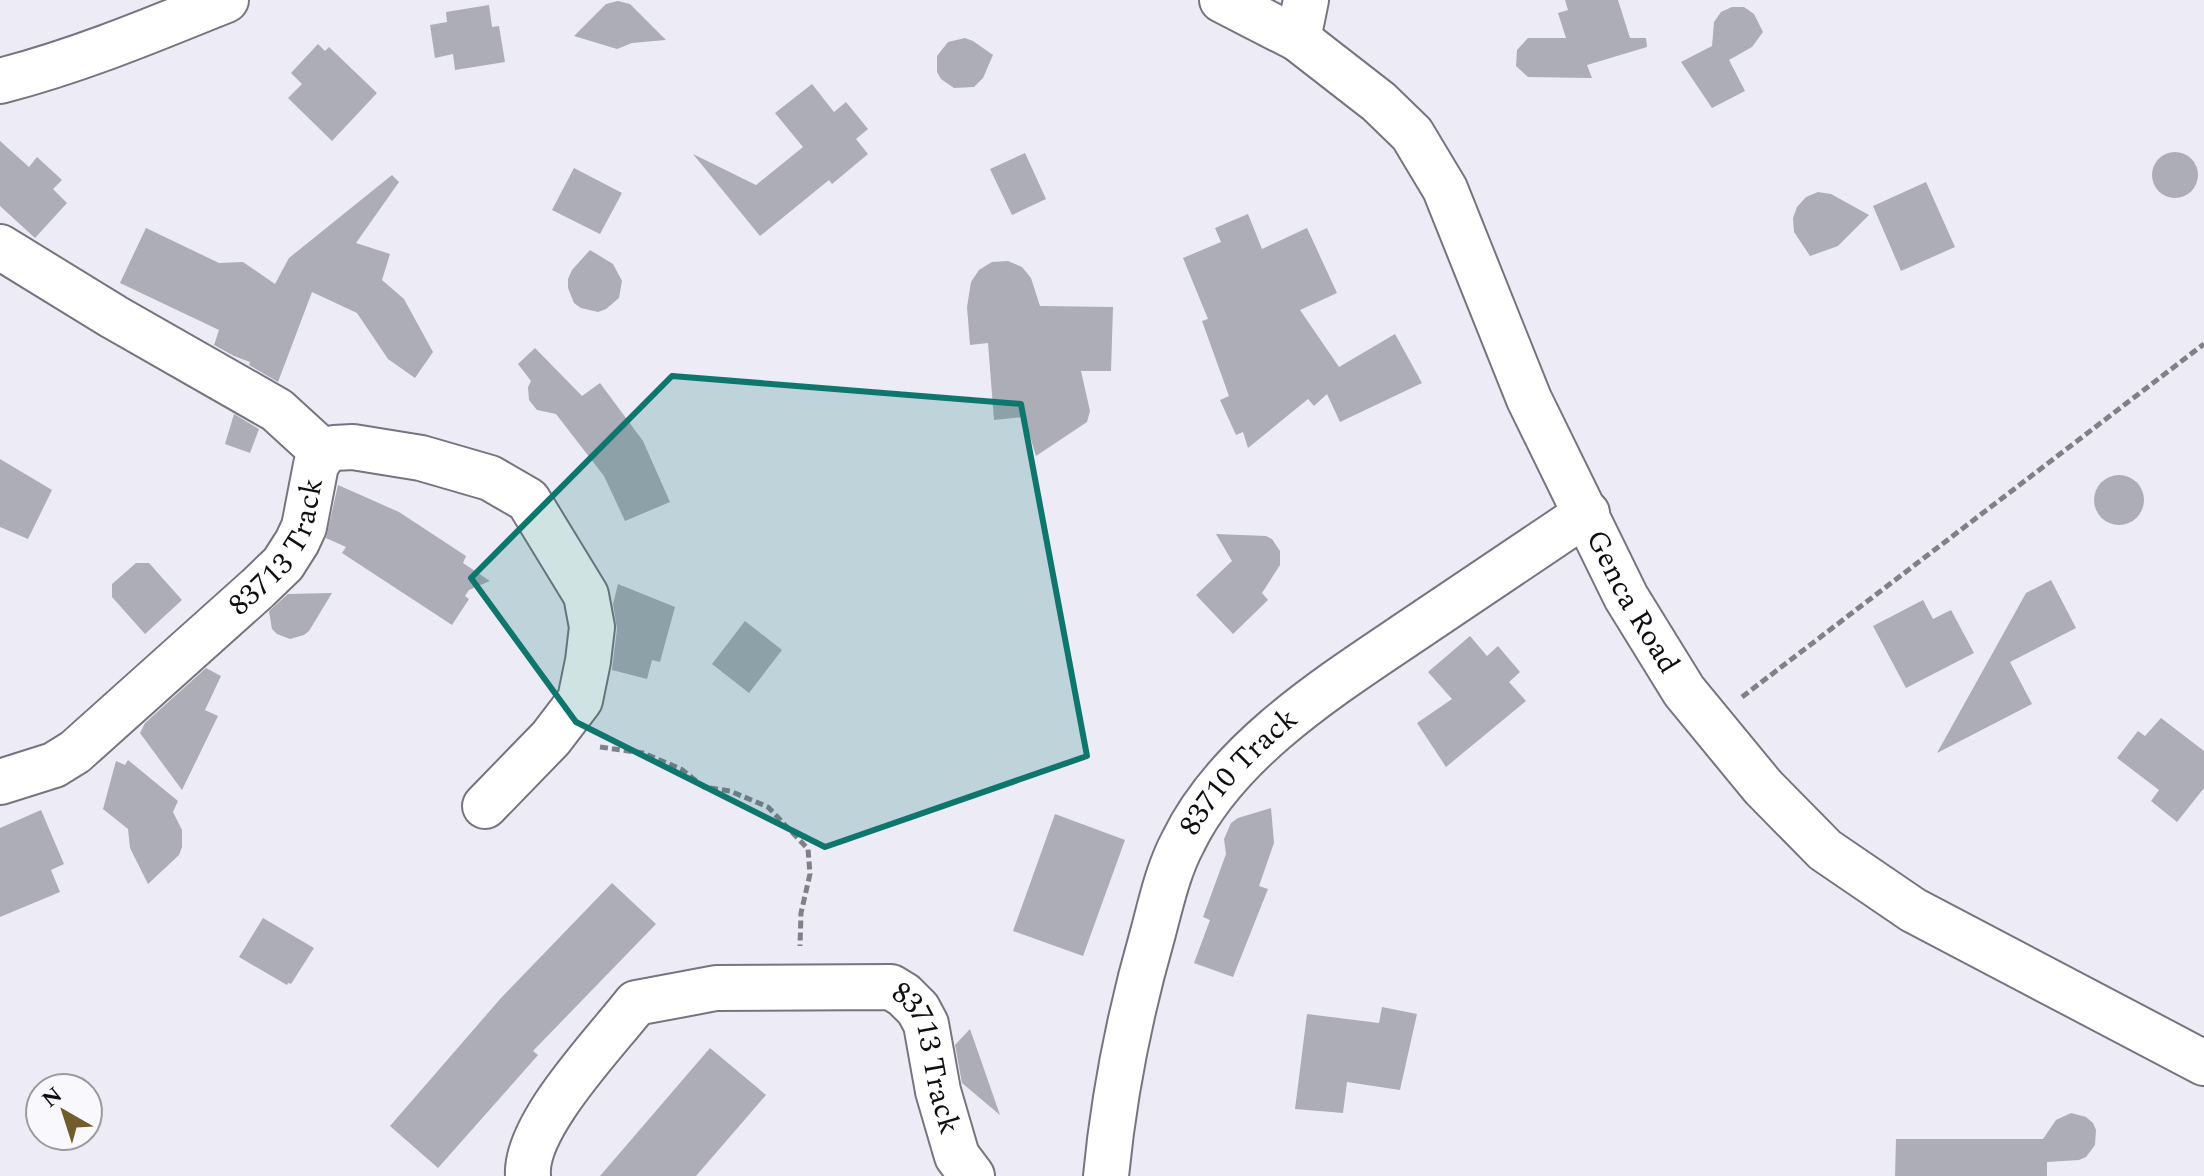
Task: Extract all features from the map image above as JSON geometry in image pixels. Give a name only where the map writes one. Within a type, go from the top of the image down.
[{"type":"street","points":[[0,81],[43,70],[138,36],[226,0]]},
{"type":"street","name":"Genca Road","points":[[1222,0],[1302,20],[1412,134],[1445,189],[1529,399],[1626,597],[1684,691],[1763,787],[1825,850],[1913,910],[2204,1063]]},
{"type":"street","points":[[0,247],[277,410],[324,453]]},
{"type":"street","name":"83713 Track","points":[[0,782],[54,765],[75,752],[275,572],[304,527],[316,465],[324,453],[334,448],[353,447],[421,458],[490,478],[528,500],[586,595],[592,627],[580,700],[551,738],[485,806]]},
{"type":"street","name":"83710 Track","points":[[1106,1176],[1112,1109],[1134,1000],[1168,878],[1183,841],[1207,802],[1257,745],[1330,686],[1587,513]]},
{"type":"street","name":"83713 Track","points":[[528,1176],[527,1163],[536,1137],[561,1098],[636,1003],[716,988],[799,987],[891,987],[918,1009],[926,1024],[938,1091],[957,1156],[972,1176]]},
{"type":"path","points":[[1710,723],[2204,344]]},
{"type":"path","points":[[564,721],[596,747],[643,753],[681,769],[704,787],[730,791],[768,807],[808,849],[810,874],[801,913],[799,987]]},
{"type":"highlighted area","points":[[672,376],[1021,404],[1087,756],[825,847],[576,722],[471,578]]},
{"type":"building","points":[[1565,0],[1618,0],[1630,38],[1646,38],[1647,47],[1587,65],[1592,78],[1528,77],[1516,66],[1517,50],[1528,38],[1566,38],[1558,13],[1568,10]]},
{"type":"building","points":[[618,1],[630,4],[666,40],[632,43],[617,49],[574,36],[606,4]]},
{"type":"building","points":[[489,5],[492,27],[499,26],[505,62],[455,70],[453,54],[435,58],[430,25],[447,22],[446,12]]},
{"type":"building","points":[[1732,7],[1744,7],[1754,14],[1763,32],[1752,47],[1729,60],[1745,91],[1712,108],[1681,62],[1712,46],[1714,22],[1721,12]]},
{"type":"building","points":[[965,38],[993,55],[983,78],[974,87],[954,88],[937,72],[937,56],[948,42]]},
{"type":"building","points":[[318,44],[325,51],[329,47],[377,93],[332,141],[288,98],[302,84],[291,73]]},
{"type":"building","points":[[812,84],[834,112],[846,102],[868,129],[856,139],[868,154],[832,184],[829,180],[760,236],[693,154],[756,185],[803,147],[775,113]]},
{"type":"building","points":[[0,141],[29,167],[37,157],[62,180],[53,189],[67,203],[35,238],[0,206]]},
{"type":"building","points":[[2175,152],[2192,158],[2198,175],[2192,192],[2175,198],[2158,192],[2152,175],[2158,158]]},
{"type":"building","points":[[1025,153],[1046,199],[1012,215],[990,169]]},
{"type":"building","points":[[574,168],[622,193],[600,234],[552,210]]},
{"type":"building","points":[[392,175],[399,182],[356,243],[390,254],[382,280],[404,299],[433,352],[415,378],[388,359],[357,313],[312,292],[278,382],[249,365],[250,362],[214,345],[219,330],[120,283],[146,228],[219,263],[243,262],[275,284],[289,258]]},
{"type":"building","points":[[1926,182],[1955,247],[1901,271],[1873,206]]},
{"type":"building","points":[[1818,192],[1831,194],[1869,215],[1838,246],[1810,256],[1794,232],[1793,218],[1806,197]]},
{"type":"building","points":[[1248,214],[1262,249],[1307,228],[1337,293],[1300,310],[1339,367],[1395,334],[1422,383],[1340,422],[1327,394],[1314,406],[1308,399],[1248,448],[1243,432],[1236,435],[1220,400],[1229,396],[1202,321],[1208,319],[1183,258],[1221,242],[1215,228]]},
{"type":"building","points":[[590,250],[613,264],[622,281],[619,298],[598,312],[574,303],[568,288],[572,270]]},
{"type":"building","points":[[1008,261],[1022,267],[1031,278],[1040,306],[1113,307],[1111,371],[1081,371],[1090,411],[1087,422],[1036,456],[1024,417],[994,420],[988,343],[970,345],[967,307],[971,282],[979,270],[992,262]]},
{"type":"building","points":[[535,348],[582,396],[600,383],[643,441],[670,502],[625,521],[604,476],[556,414],[537,410],[529,400],[531,381],[518,364]]},
{"type":"building","points":[[234,414],[259,429],[250,453],[225,444]]},
{"type":"building","points":[[0,459],[52,490],[28,539],[0,527]]},
{"type":"building","points":[[2119,475],[2136,483],[2144,500],[2136,517],[2119,525],[2102,517],[2094,500],[2102,483]]},
{"type":"building","points":[[338,485],[399,512],[466,556],[463,563],[490,581],[469,590],[465,596],[469,599],[452,625],[342,553],[346,547],[326,538]]},
{"type":"building","points":[[1216,534],[1266,536],[1280,551],[1280,565],[1262,593],[1268,600],[1233,634],[1196,595],[1232,561]]},
{"type":"building","points":[[136,563],[149,563],[182,600],[145,634],[112,597],[112,584]]},
{"type":"building","points":[[2051,580],[2076,628],[2010,662],[2032,704],[1937,753],[2026,593]]},
{"type":"building","points":[[618,584],[675,607],[660,662],[652,660],[647,679],[612,670],[617,629],[613,604]]},
{"type":"building","points":[[332,593],[304,635],[290,639],[272,629],[269,611],[288,594]]},
{"type":"building","points":[[1923,600],[1933,619],[1951,610],[1974,653],[1906,688],[1873,626]]},
{"type":"building","points":[[745,621],[782,650],[749,693],[712,664]]},
{"type":"building","points":[[1470,636],[1487,656],[1498,646],[1520,672],[1509,682],[1526,701],[1446,767],[1417,723],[1452,699],[1428,672]]},
{"type":"building","points":[[206,668],[221,676],[205,710],[218,716],[182,790],[140,733],[145,723]]},
{"type":"building","points":[[2161,718],[2204,751],[2204,788],[2177,822],[2151,801],[2159,790],[2117,758],[2138,731],[2145,736]]},
{"type":"building","points":[[128,760],[178,801],[173,812],[182,830],[182,847],[179,855],[148,884],[130,848],[128,829],[103,809],[116,761],[125,765]]},
{"type":"building","points":[[1271,808],[1274,843],[1259,886],[1268,889],[1233,977],[1194,963],[1210,920],[1203,917],[1226,854],[1224,839],[1231,823]]},
{"type":"building","points":[[41,810],[64,864],[51,870],[60,892],[0,917],[0,828]]},
{"type":"building","points":[[1055,814],[1125,840],[1083,956],[1013,931]]},
{"type":"building","points":[[612,883],[656,924],[533,1051],[538,1055],[438,1168],[390,1126],[501,998]]},
{"type":"building","points":[[263,918],[314,948],[291,984],[287,985],[239,957]]},
{"type":"building","points":[[1382,1007],[1417,1014],[1400,1090],[1347,1082],[1343,1113],[1295,1109],[1307,1014],[1379,1023]]},
{"type":"building","points":[[970,1029],[1000,1115],[962,1083],[955,1045]]},
{"type":"building","points":[[710,1048],[766,1095],[696,1176],[600,1176]]},
{"type":"building","points":[[2071,1113],[2086,1117],[2093,1123],[2095,1145],[2086,1157],[2079,1160],[2047,1162],[2047,1176],[1895,1176],[1896,1139],[2043,1139],[2056,1120]]}]
